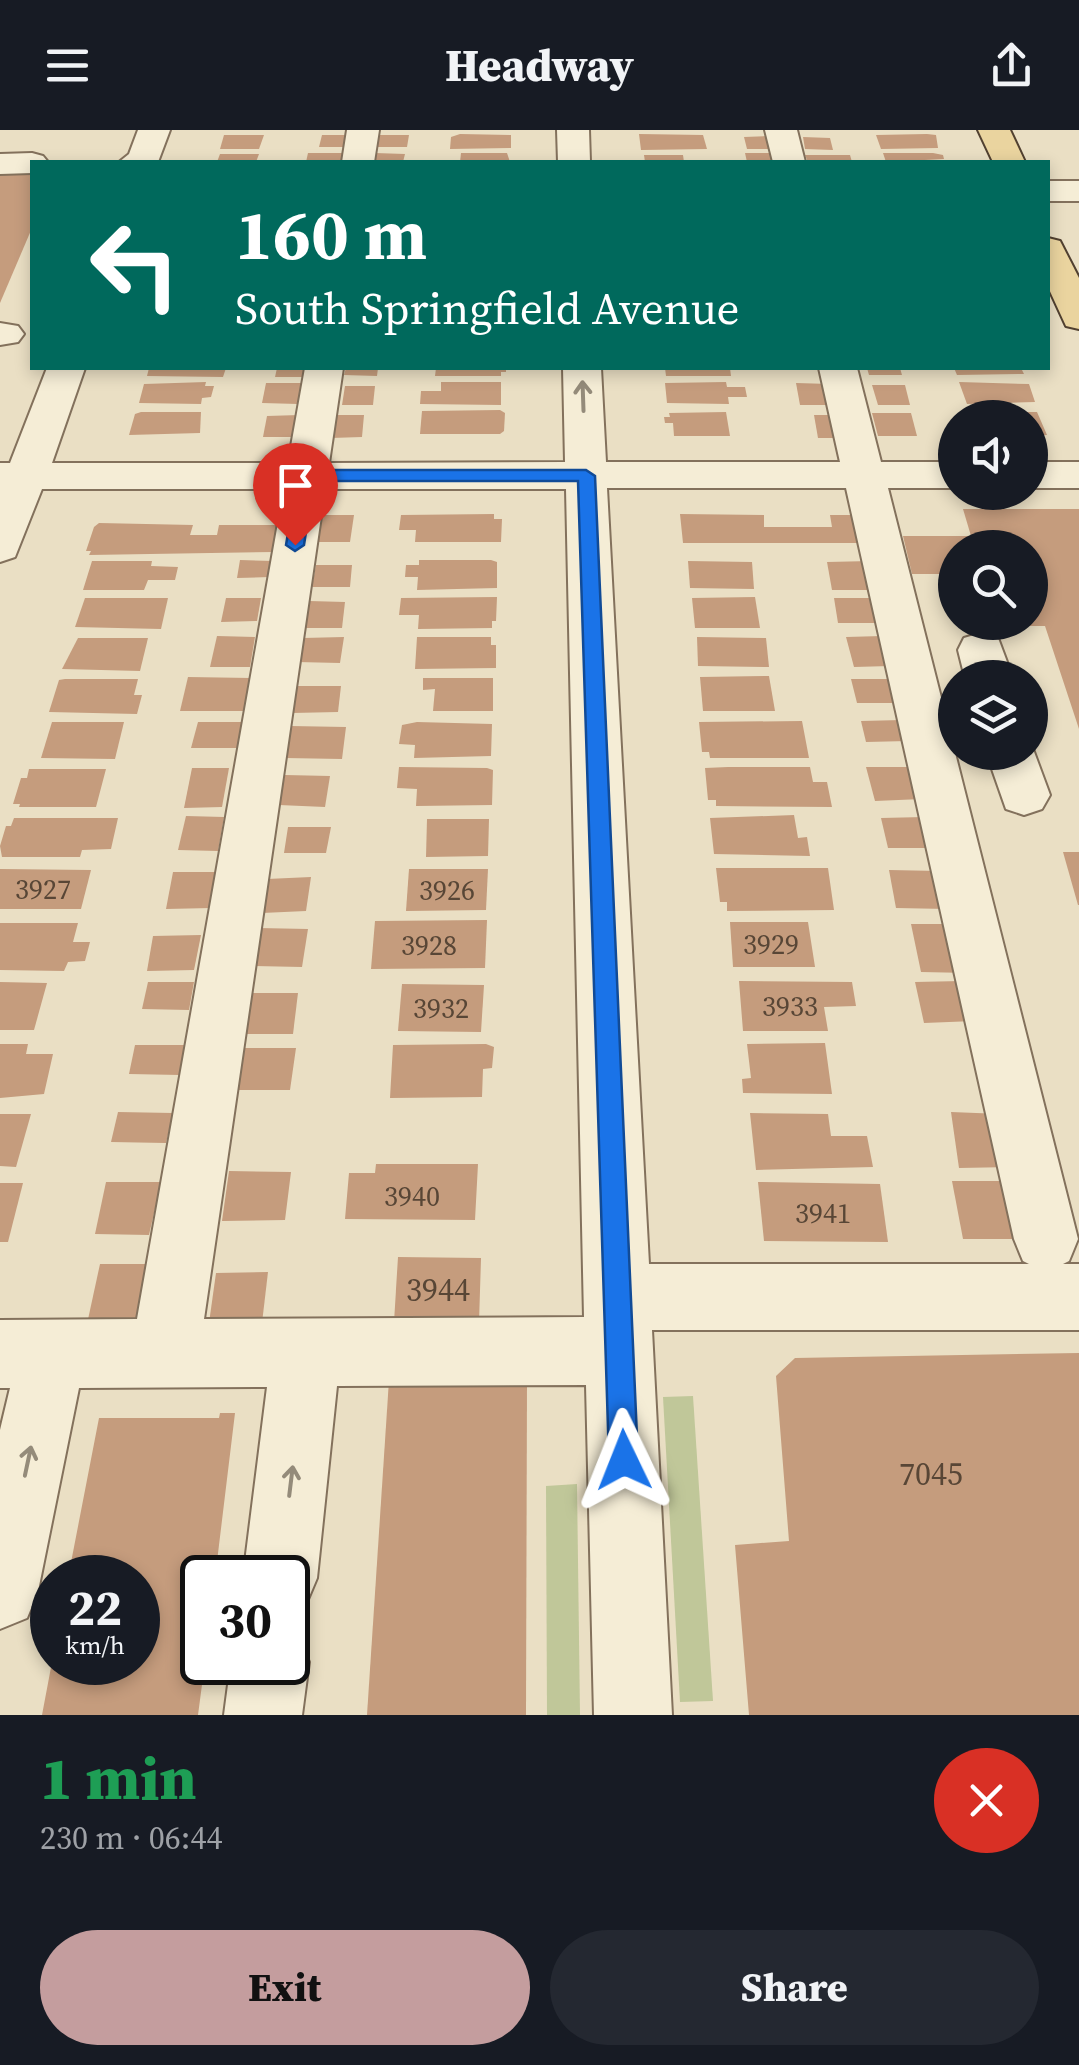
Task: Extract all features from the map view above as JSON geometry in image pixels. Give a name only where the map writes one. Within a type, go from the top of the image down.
[{"type":"main road","points":[[994,130],[1008,160]]},
{"type":"main road","points":[[1050,253],[1079,318]]},
{"type":"street","points":[[140,160],[154,130]]},
{"type":"street","points":[[358,160],[363,130]]},
{"type":"street","points":[[573,130],[574,160]]},
{"type":"street","points":[[781,130],[788,160]]},
{"type":"street","points":[[0,164],[30,163]]},
{"type":"street","points":[[1050,191],[1079,191]]},
{"type":"street","points":[[0,547],[13,476],[65,370]]},
{"type":"street","points":[[165,1352],[324,370]]},
{"type":"street","points":[[582,370],[632,1715]]},
{"type":"street","points":[[838,370],[863,476],[938,720]]},
{"type":"street","points":[[13,476],[938,476]]},
{"type":"street","points":[[1048,476],[1079,476]]},
{"type":"street","points":[[948,770],[1046,1240]]},
{"type":"street","points":[[0,1591],[26,1354],[306,1352],[618,1324],[1079,1297]]},
{"type":"street","points":[[283,1555],[306,1352]]},
{"type":"street","points":[[263,1715],[267,1685]]},
{"type":"green space","points":[[693,1396],[713,1701],[680,1702],[663,1397]]},
{"type":"green space","points":[[577,1484],[580,1715],[547,1715],[546,1486]]},
{"type":"building","points":[[639,134],[703,135],[707,149],[641,150]]},
{"type":"building","points":[[224,135],[264,135],[259,149],[220,149]]},
{"type":"building","points":[[322,135],[351,135],[348,147],[319,147]]},
{"type":"building","points":[[377,135],[409,135],[407,147],[376,147]]},
{"type":"building","points":[[511,135],[511,148],[450,149],[451,137]]},
{"type":"building","points":[[876,135],[936,135],[938,148],[881,149]]},
{"type":"building","points":[[772,136],[776,149],[747,149],[744,137]]},
{"type":"building","points":[[803,137],[830,138],[833,150],[805,149]]},
{"type":"building","points":[[308,153],[347,153],[345,160],[306,160]]},
{"type":"building","points":[[375,153],[405,154],[404,160],[373,160]]},
{"type":"building","points":[[461,153],[507,153],[509,160],[460,160]]},
{"type":"building","points":[[745,153],[773,153],[775,160],[747,160]]},
{"type":"building","points":[[883,153],[933,153],[943,155],[944,159],[925,160],[885,160]]},
{"type":"building","points":[[220,154],[259,154],[257,160],[218,160]]},
{"type":"building","points":[[644,155],[683,155],[684,160],[645,160]]},
{"type":"building","points":[[805,155],[850,155],[851,160],[807,160]]},
{"type":"building","points":[[0,171],[30,171],[30,233],[0,303]]},
{"type":"building","points":[[148,370],[225,370],[223,377],[147,376]]},
{"type":"building","points":[[277,370],[310,370],[308,377],[275,377]]},
{"type":"building","points":[[345,370],[378,370],[377,376],[344,375]]},
{"type":"building","points":[[436,370],[506,370],[501,376],[435,376]]},
{"type":"building","points":[[665,370],[730,370],[731,376],[666,376]]},
{"type":"building","points":[[868,370],[901,370],[902,375],[869,375]]},
{"type":"building","points":[[955,370],[1022,370],[1024,374],[957,375]]},
{"type":"building","points":[[206,382],[205,386],[214,386],[211,397],[202,398],[201,404],[139,403],[144,384]]},
{"type":"building","points":[[441,382],[501,382],[501,405],[420,404],[421,391],[441,391]]},
{"type":"building","points":[[726,382],[727,387],[745,387],[747,397],[728,397],[729,404],[667,403],[665,383]]},
{"type":"building","points":[[959,382],[1029,384],[1034,400],[966,400]]},
{"type":"building","points":[[266,383],[303,383],[298,404],[262,403]]},
{"type":"building","points":[[796,383],[830,384],[834,405],[800,405]]},
{"type":"building","points":[[872,385],[905,385],[910,405],[878,405]]},
{"type":"building","points":[[345,386],[375,386],[373,405],[342,405]]},
{"type":"building","points":[[422,411],[505,413],[504,431],[500,434],[420,434]]},
{"type":"building","points":[[201,412],[200,433],[129,435],[135,414]]},
{"type":"building","points":[[726,412],[730,436],[674,436],[673,423],[665,423],[664,417],[670,417],[669,413]]},
{"type":"building","points":[[872,413],[911,413],[917,436],[878,436]]},
{"type":"building","points":[[299,415],[294,437],[263,437],[267,416]]},
{"type":"building","points":[[335,415],[364,415],[362,437],[331,438]]},
{"type":"building","points":[[814,415],[836,415],[841,438],[818,438]]},
{"type":"building","points":[[1079,509],[1079,729],[1048,635],[1048,530],[969,530],[963,510]]},
{"type":"building","points":[[494,514],[494,519],[502,519],[501,542],[415,542],[416,530],[399,530],[401,515]]},
{"type":"building","points":[[680,514],[764,515],[764,527],[832,527],[830,515],[859,515],[864,543],[683,543]]},
{"type":"building","points":[[321,515],[354,515],[350,542],[317,542]]},
{"type":"building","points":[[99,523],[193,525],[190,535],[217,535],[219,525],[278,525],[274,552],[89,555],[91,551],[86,551]]},
{"type":"building","points":[[903,536],[938,536],[938,574],[912,574]]},
{"type":"building","points":[[240,560],[273,561],[270,577],[237,578]]},
{"type":"building","points":[[419,560],[497,562],[497,588],[417,590],[418,577],[405,577],[406,565],[419,565]]},
{"type":"building","points":[[92,561],[152,561],[151,566],[178,567],[175,580],[148,580],[144,590],[83,590]]},
{"type":"building","points":[[688,561],[752,562],[754,589],[690,588]]},
{"type":"building","points":[[871,561],[877,590],[832,590],[827,562]]},
{"type":"building","points":[[316,565],[352,565],[350,587],[312,587]]},
{"type":"building","points":[[497,597],[492,628],[418,629],[419,615],[399,615],[401,598]]},
{"type":"building","points":[[755,597],[760,628],[695,628],[692,598]]},
{"type":"building","points":[[85,598],[168,598],[161,629],[75,627]]},
{"type":"building","points":[[226,598],[261,598],[257,621],[221,622]]},
{"type":"building","points":[[834,598],[876,598],[882,623],[838,623]]},
{"type":"building","points":[[309,601],[345,602],[342,628],[305,628]]},
{"type":"building","points":[[217,636],[255,637],[250,667],[210,667]]},
{"type":"building","points":[[882,636],[890,666],[854,667],[846,637]]},
{"type":"building","points":[[344,637],[340,663],[297,662],[303,638]]},
{"type":"building","points":[[417,637],[491,637],[491,645],[496,645],[496,668],[415,669]]},
{"type":"building","points":[[697,637],[766,638],[769,667],[698,666]]},
{"type":"building","points":[[78,638],[148,638],[140,671],[62,669]]},
{"type":"building","points":[[769,676],[775,711],[703,711],[700,677]]},
{"type":"building","points":[[188,677],[251,678],[245,711],[180,711]]},
{"type":"building","points":[[423,678],[493,678],[493,711],[433,711],[435,689],[423,690]]},
{"type":"building","points":[[138,679],[134,695],[142,695],[137,714],[49,712],[59,680]]},
{"type":"building","points":[[851,679],[892,679],[898,703],[857,703]]},
{"type":"building","points":[[295,686],[341,686],[338,712],[292,713]]},
{"type":"building","points":[[902,720],[908,741],[866,742],[861,721]]},
{"type":"building","points":[[802,721],[809,758],[710,758],[709,752],[702,752],[699,722]]},
{"type":"building","points":[[52,722],[124,722],[115,759],[41,758]]},
{"type":"building","points":[[198,722],[242,722],[238,748],[191,748]]},
{"type":"building","points":[[492,724],[491,756],[414,758],[415,745],[399,744],[402,725]]},
{"type":"building","points":[[290,726],[346,727],[342,759],[285,758]]},
{"type":"building","points":[[399,767],[493,770],[492,805],[416,806],[417,789],[397,788]]},
{"type":"building","points":[[810,767],[813,782],[827,782],[832,807],[716,806],[716,800],[708,800],[705,768]]},
{"type":"building","points":[[866,767],[913,767],[922,799],[875,801]]},
{"type":"building","points":[[192,768],[229,768],[222,807],[184,808]]},
{"type":"building","points":[[29,769],[106,769],[96,807],[13,804],[21,778],[27,778]]},
{"type":"building","points":[[285,775],[330,776],[325,807],[279,805]]},
{"type":"building","points":[[794,815],[798,838],[807,837],[810,856],[714,854],[710,818]]},
{"type":"building","points":[[186,816],[224,817],[218,851],[178,850]]},
{"type":"building","points":[[924,817],[931,848],[888,848],[881,818]]},
{"type":"building","points":[[14,818],[118,818],[111,849],[82,850],[80,857],[2,857],[0,846],[6,826],[11,826]]},
{"type":"building","points":[[427,819],[489,819],[488,856],[426,857]]},
{"type":"building","points":[[288,827],[331,827],[326,853],[284,853]]},
{"type":"building","points":[[1063,852],[1079,852],[1079,905],[1078,905]]},
{"type":"building","points":[[716,868],[828,868],[834,910],[727,911],[727,902],[720,902]]},
{"type":"building","points":[[0,869],[91,870],[81,909],[0,909]]},
{"type":"building","points":[[409,869],[488,869],[486,910],[406,911]]},
{"type":"building","points":[[889,870],[939,871],[947,909],[896,908]]},
{"type":"building","points":[[173,872],[218,872],[211,908],[166,909]]},
{"type":"building","points":[[311,877],[306,911],[262,913],[267,879]]},
{"type":"building","points":[[487,920],[485,968],[371,969],[375,921]]},
{"type":"building","points":[[730,922],[808,922],[815,967],[733,967]]},
{"type":"building","points":[[0,923],[78,923],[73,942],[90,942],[85,961],[68,962],[64,971],[0,970]]},
{"type":"building","points":[[911,924],[958,924],[969,973],[921,972]]},
{"type":"building","points":[[258,928],[308,929],[302,967],[250,966]]},
{"type":"building","points":[[201,935],[194,970],[147,971],[153,936]]},
{"type":"building","points":[[739,981],[852,982],[856,1006],[824,1007],[828,1031],[743,1031]]},
{"type":"building","points":[[962,981],[974,1021],[924,1023],[915,982]]},
{"type":"building","points":[[0,982],[47,983],[34,1030],[0,1030]]},
{"type":"building","points":[[148,982],[194,982],[189,1010],[142,1009]]},
{"type":"building","points":[[402,984],[484,985],[481,1032],[398,1031]]},
{"type":"building","points":[[249,993],[298,993],[293,1034],[243,1034]]},
{"type":"building","points":[[825,1043],[832,1094],[743,1093],[742,1079],[751,1078],[747,1044]]},
{"type":"building","points":[[0,1044],[28,1044],[26,1054],[53,1054],[44,1094],[0,1098]]},
{"type":"building","points":[[135,1045],[184,1045],[180,1075],[129,1074]]},
{"type":"building","points":[[393,1045],[494,1047],[492,1068],[483,1069],[482,1097],[390,1098]]},
{"type":"building","points":[[240,1048],[296,1048],[290,1090],[234,1090]]},
{"type":"building","points":[[118,1112],[173,1113],[166,1143],[111,1142]]},
{"type":"building","points":[[951,1112],[1001,1114],[1012,1167],[959,1168]]},
{"type":"building","points":[[750,1113],[828,1114],[831,1136],[867,1136],[873,1167],[756,1170]]},
{"type":"building","points":[[0,1114],[31,1114],[16,1167],[0,1166]]},
{"type":"building","points":[[376,1164],[478,1164],[475,1220],[345,1219],[349,1173],[375,1173]]},
{"type":"building","points":[[229,1171],[291,1172],[285,1220],[222,1221]]},
{"type":"building","points":[[952,1181],[1011,1181],[1024,1239],[963,1239]]},
{"type":"building","points":[[106,1182],[161,1182],[149,1235],[95,1234]]},
{"type":"building","points":[[758,1182],[880,1184],[888,1242],[764,1241]]},
{"type":"building","points":[[0,1183],[23,1183],[8,1242],[0,1242]]},
{"type":"building","points":[[398,1257],[481,1258],[479,1323],[394,1322]]},
{"type":"building","points":[[100,1264],[151,1264],[140,1325],[87,1324]]},
{"type":"building","points":[[268,1272],[262,1323],[209,1323],[216,1273]]},
{"type":"building","points":[[1079,1353],[1079,1715],[749,1715],[735,1545],[789,1541],[776,1376],[795,1358]]},
{"type":"building","points":[[389,1380],[527,1380],[526,1715],[367,1715]]},
{"type":"building","points":[[220,1413],[235,1413],[218,1555],[180,1555],[180,1685],[202,1685],[198,1715],[42,1715],[48,1685],[160,1685],[160,1555],[72,1555],[99,1418],[219,1418]]},
{"type":"route","points":[[295,545],[306,476],[586,476],[624,1460]]}]
